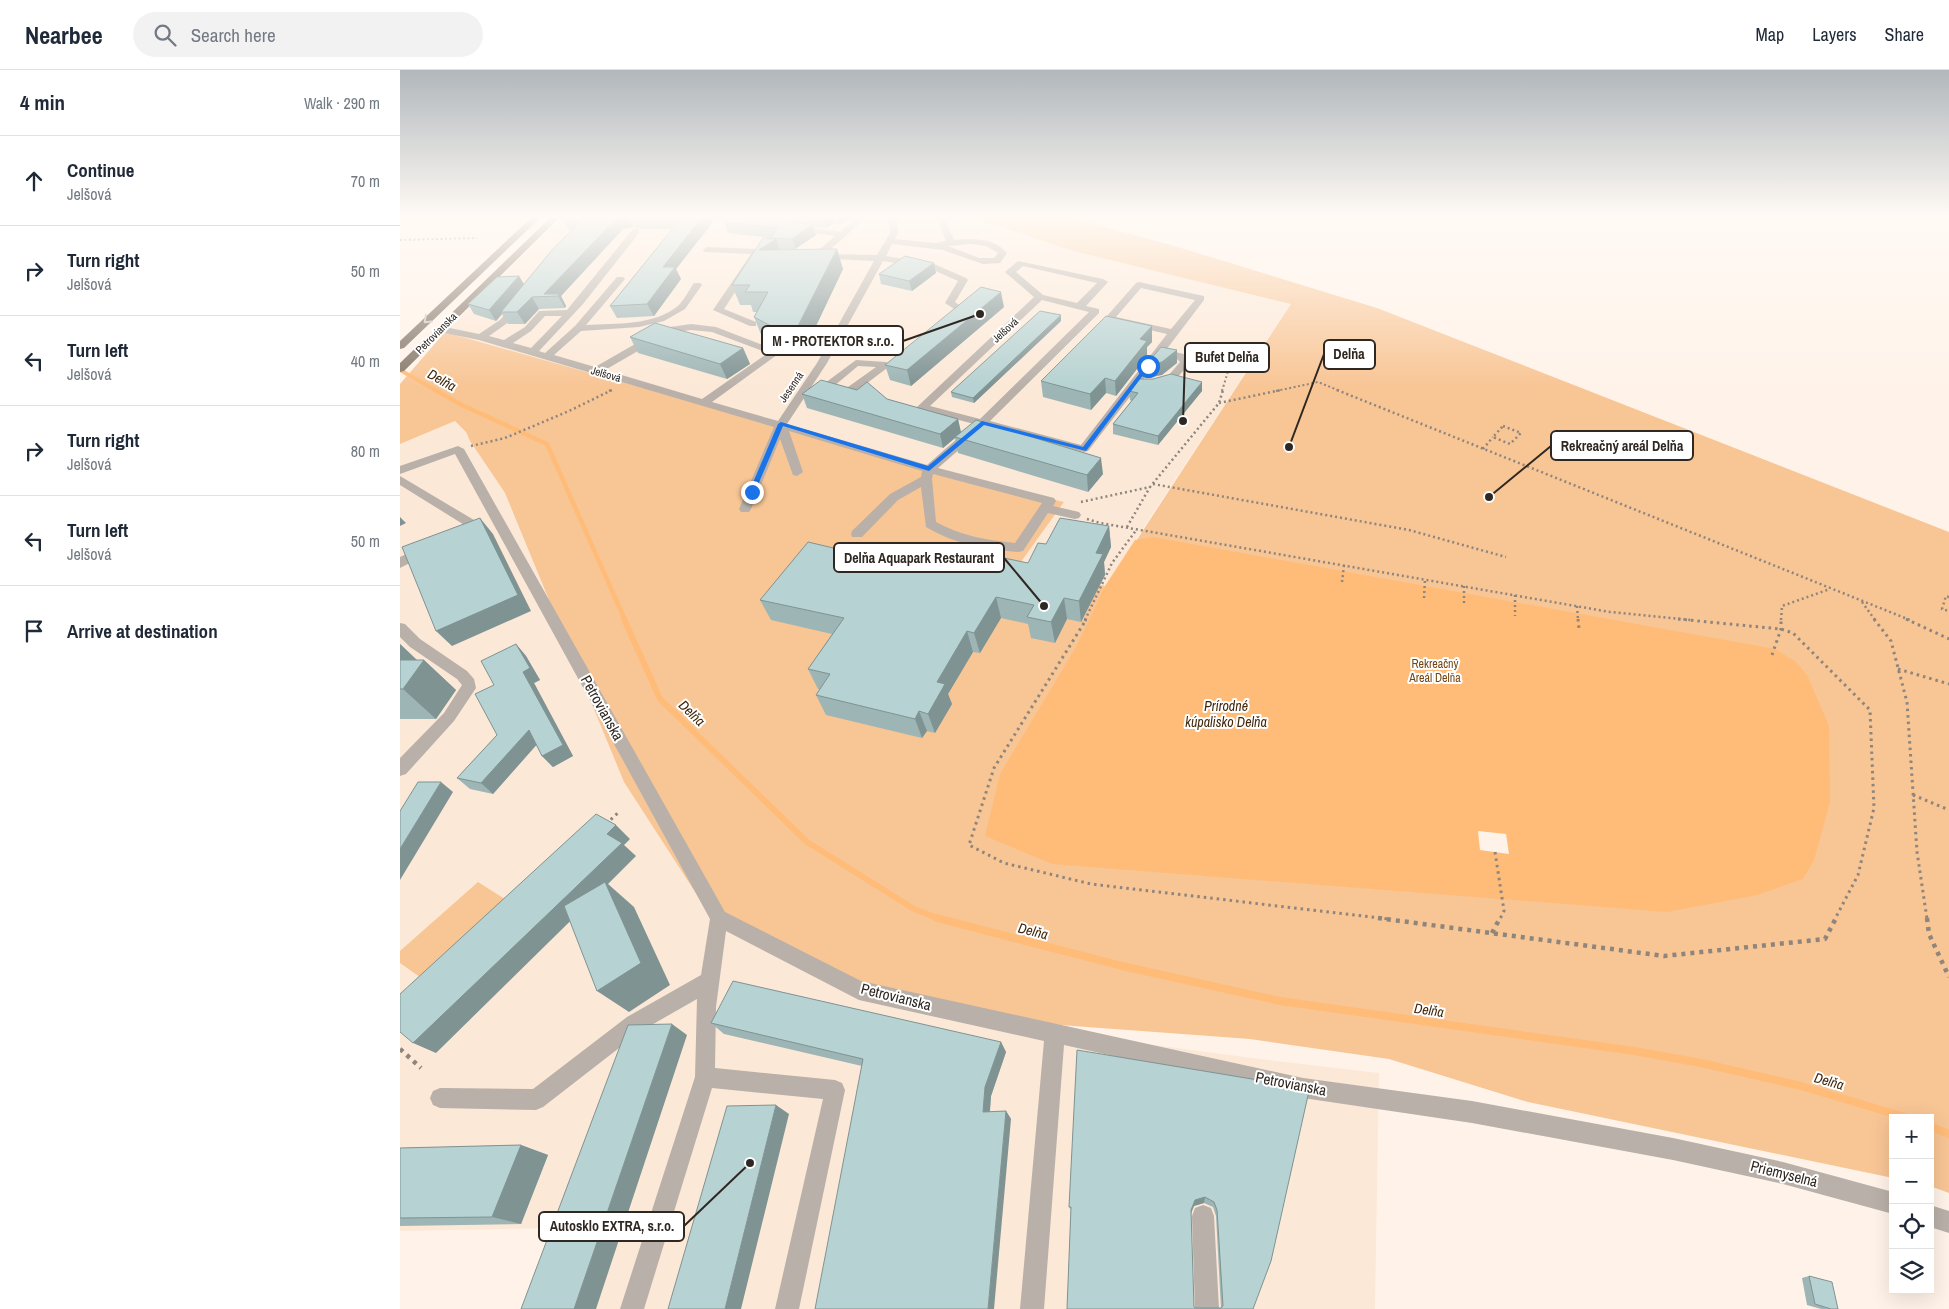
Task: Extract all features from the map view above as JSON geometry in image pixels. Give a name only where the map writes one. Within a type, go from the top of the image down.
[{"type":"main road","name":"Petrovianska","points":[[400,346],[478,273]]},
{"type":"main road","name":"Petrovianska","points":[[400,369],[498,273]]},
{"type":"street","points":[[532,353],[570,313],[603,273]]},
{"type":"street","points":[[745,273],[718,310],[754,324]]},
{"type":"street","name":"Jesenná","points":[[781,424],[822,363],[872,273]]},
{"type":"street","points":[[953,273],[963,280],[950,303],[959,309]]},
{"type":"street","points":[[857,534],[894,497],[927,474],[982,423],[1096,311],[1040,297],[1011,273]]},
{"type":"street","points":[[1063,273],[1103,282],[1079,307]]},
{"type":"street","points":[[546,357],[578,328],[620,279]]},
{"type":"street","points":[[578,328],[639,324],[662,319],[682,307],[697,285]]},
{"type":"street","name":"Jelšová","points":[[1040,297],[922,407],[1084,449],[1201,298],[1139,285],[1110,318],[1173,333]]},
{"type":"street","points":[[481,337],[503,322],[527,292]]},
{"type":"street","points":[[505,344],[528,329],[542,313],[570,313]]},
{"type":"street","points":[[596,371],[666,330],[691,327],[713,329],[776,352],[704,402]]},
{"type":"street","name":"Jelšová","points":[[440,329],[481,337],[781,424],[927,474],[1050,502],[1046,508]]},
{"type":"street","points":[[1136,382],[1150,384],[1164,381],[1177,375],[1184,365],[1184,359],[1180,356],[1160,351]]},
{"type":"street","points":[[807,385],[825,388],[850,391],[886,365],[856,363],[825,388]]},
{"type":"street","points":[[781,424],[797,472]]},
{"type":"street","points":[[745,509],[781,424]]},
{"type":"street","points":[[400,470],[458,449]]},
{"type":"street","name":"Petrovianska","points":[[458,449],[719,918],[859,990],[1303,1088],[1472,1112],[1673,1149]]},
{"type":"street","points":[[927,474],[930,524],[944,533],[967,540],[1018,548],[1046,508],[1074,509]]},
{"type":"street","points":[[400,480],[470,524]]},
{"type":"street","points":[[454,532],[493,511]]},
{"type":"street","points":[[400,563],[439,541]]},
{"type":"street","points":[[400,628],[415,643],[462,675],[469,683],[469,688],[454,711],[400,769]]},
{"type":"street","points":[[632,1309],[705,1077],[706,1007],[719,918]]},
{"type":"street","points":[[440,1098],[536,1100],[634,1024],[710,981]]},
{"type":"street","points":[[1032,1309],[1055,1033]]},
{"type":"street","points":[[705,1077],[835,1090],[787,1309]]},
{"type":"street","name":"Priemyselná","points":[[1673,1149],[1783,1173],[1889,1202]]},
{"type":"street","points":[[1203,1216],[1207,1309]]},
{"type":"street","points":[[1934,1217],[1949,1222]]},
{"type":"path","points":[[1074,509],[1150,487],[1154,484],[1219,403],[1232,358]]},
{"type":"path","points":[[458,449],[505,438],[569,411],[630,381]]},
{"type":"path","points":[[1219,403],[1318,382],[1912,621],[1949,638]]},
{"type":"path","points":[[1483,449],[1503,426],[1521,433],[1510,444],[1493,438]]},
{"type":"path","points":[[1154,484],[1409,530],[1506,557]]},
{"type":"path","points":[[1127,527],[1150,487]]},
{"type":"path","points":[[1074,509],[1100,523],[1127,527],[1425,579],[1610,612],[1781,630],[1793,633],[1870,710],[1874,808],[1858,875],[1825,939],[1664,956],[1327,911],[1091,884],[1004,863],[969,844],[994,768],[1084,622],[1112,563],[1137,529]]},
{"type":"path","points":[[1342,582],[1344,565]]},
{"type":"path","points":[[1424,598],[1425,579]]},
{"type":"path","points":[[1464,586],[1464,605]]},
{"type":"path","points":[[1772,655],[1781,630],[1782,606],[1831,589]]},
{"type":"path","points":[[1514,595],[1516,616]]},
{"type":"path","points":[[1949,597],[1946,596],[1942,609],[1949,612]]},
{"type":"path","points":[[1862,601],[1891,641],[1907,702],[1917,852],[1929,934],[1949,977]]},
{"type":"path","points":[[1577,606],[1580,628]]},
{"type":"path","points":[[1898,669],[1949,684]]},
{"type":"path","points":[[1913,795],[1949,810]]},
{"type":"path","points":[[599,831],[620,811]]},
{"type":"path","points":[[1492,933],[1504,911],[1495,852]]},
{"type":"path","points":[[400,1049],[422,1068]]},
{"type":"shaded area","points":[[506,273],[1163,273],[1291,304],[1105,586],[1018,566],[1064,502],[929,469],[445,332]]},
{"type":"shaded area","points":[[455,421],[466,432],[505,493],[609,745],[937,1016],[1379,1073],[1375,1309],[535,1309],[562,1228],[400,1231],[400,444]]},
{"type":"green space","name":"Rekreačný Areál Delňa","points":[[1163,273],[1262,273],[1377,308],[1949,532],[1949,1193],[1934,1187],[1934,1114],[1889,1114],[1889,1177],[1528,1102],[1389,1059],[1250,1039],[937,1016],[710,915],[624,782],[505,493],[466,432],[455,421],[400,444],[400,384],[445,332],[929,469],[1064,502],[1018,566],[1105,586],[1104,590],[1291,304]]},
{"type":"green space","points":[[478,882],[511,903],[427,982],[400,963],[400,951]]},
{"type":"water","name":"Prírodné kúpalisko Delňa","points":[[1153,537],[1775,649],[1796,662],[1807,675],[1829,726],[1830,802],[1814,860],[1803,879],[1757,895],[1667,912],[1052,864],[985,836],[1000,774],[1076,647],[1105,586],[1135,540]]},
{"type":"pier","points":[[1478,831],[1506,834],[1509,854],[1480,850]]},
{"type":"building","points":[[533,273],[564,273],[544,294],[559,294],[558,296],[532,297],[517,312],[501,312]]},
{"type":"building","points":[[637,273],[671,273],[647,304],[610,306]]},
{"type":"building","points":[[740,273],[825,273],[798,326],[773,327],[754,317],[768,292],[745,292],[750,285],[732,285]]},
{"type":"building","points":[[881,273],[920,273],[909,281],[879,274]]},
{"type":"building","points":[[519,276],[489,310],[468,304],[497,277]]},
{"type":"building","points":[[981,287],[1001,292],[907,370],[885,365]]},
{"type":"building","points":[[1040,311],[1061,315],[973,398],[951,392]]},
{"type":"building","points":[[1106,316],[1152,326],[1140,339],[1147,341],[1115,381],[1105,378],[1090,394],[1041,381]]},
{"type":"building","points":[[655,323],[743,348],[720,364],[630,337]]},
{"type":"building","points":[[1161,347],[1177,350],[1162,362],[1146,365]]},
{"type":"building","points":[[1171,374],[1202,382],[1158,436],[1113,424],[1138,393],[1129,391],[1139,379],[1153,379]]},
{"type":"building","points":[[821,380],[857,390],[867,382],[887,399],[958,419],[940,434],[802,394]]},
{"type":"building","points":[[976,420],[1101,458],[1087,475],[955,437]]},
{"type":"building","points":[[480,518],[518,595],[436,631],[402,547]]},
{"type":"building","points":[[1060,518],[1109,526],[1096,553],[1103,554],[1079,601],[1064,598],[1051,622],[1027,617],[1034,605],[996,597],[974,633],[967,631],[937,682],[945,684],[928,714],[919,711],[915,719],[816,695],[830,674],[808,669],[844,618],[760,600],[808,542],[842,550],[854,546],[864,547],[871,551],[875,557],[893,560],[925,549],[951,547],[1028,563],[1038,543],[1046,544]]},
{"type":"building","points":[[516,644],[530,668],[523,672],[563,745],[542,756],[529,730],[481,783],[457,778],[497,735],[475,694],[494,685],[481,661]]},
{"type":"building","points":[[400,660],[424,660],[403,689],[400,689]]},
{"type":"building","points":[[418,782],[441,782],[400,849],[400,811]]},
{"type":"building","points":[[596,814],[616,825],[607,834],[622,843],[413,1043],[400,1032],[400,994]]},
{"type":"building","points":[[605,882],[641,963],[597,991],[564,906]]},
{"type":"building","points":[[733,981],[1001,1042],[985,1087],[983,1112],[1006,1111],[988,1309],[815,1309],[863,1059],[711,1023]]},
{"type":"building","points":[[672,1024],[574,1309],[521,1309],[628,1025]]},
{"type":"building","points":[[1077,1050],[1258,1080],[1309,1091],[1271,1261],[1253,1309],[1067,1309],[1071,1207],[1069,1207]],"holes":[[[1205,1197],[1214,1202],[1217,1210],[1223,1306],[1221,1308],[1196,1308],[1194,1307],[1191,1210],[1195,1200]]]},
{"type":"building","points":[[776,1105],[725,1309],[668,1309],[727,1106]]},
{"type":"building","points":[[521,1145],[492,1217],[400,1218],[400,1148]]},
{"type":"building","points":[[1809,1276],[1832,1282],[1838,1309],[1815,1304]]},
{"type":"waterway","name":"Delňa","points":[[400,370],[437,391]]},
{"type":"waterway","name":"Delňa","points":[[435,390],[462,405],[547,444],[625,620]]},
{"type":"waterway","name":"Delňa","points":[[624,619],[660,699],[807,842],[914,909],[938,918]]},
{"type":"waterway","name":"Delňa","points":[[938,918],[1122,966],[1280,1001],[1634,1051],[1701,1063],[1801,1086],[1895,1114]]},
{"type":"waterway","name":"Delňa","points":[[1934,1128],[1949,1134]]},
{"type":"place","name":"M - PROTEKTOR s.r.o.","points":[[980,314]]},
{"type":"place","name":"Bufet Delňa","points":[[1183,421]]},
{"type":"place","name":"Delňa","points":[[1289,447]]},
{"type":"place","name":"Rekreačný areál Delňa","points":[[1489,497]]},
{"type":"place","name":"Delňa Aquapark Restaurant","points":[[1044,606]]},
{"type":"place","name":"Autosklo EXTRA, s.r.o.","points":[[750,1163]]},
{"type":"route","points":[[752,492],[781,424],[929,469],[982,423],[1084,449],[1148,366]]}]
